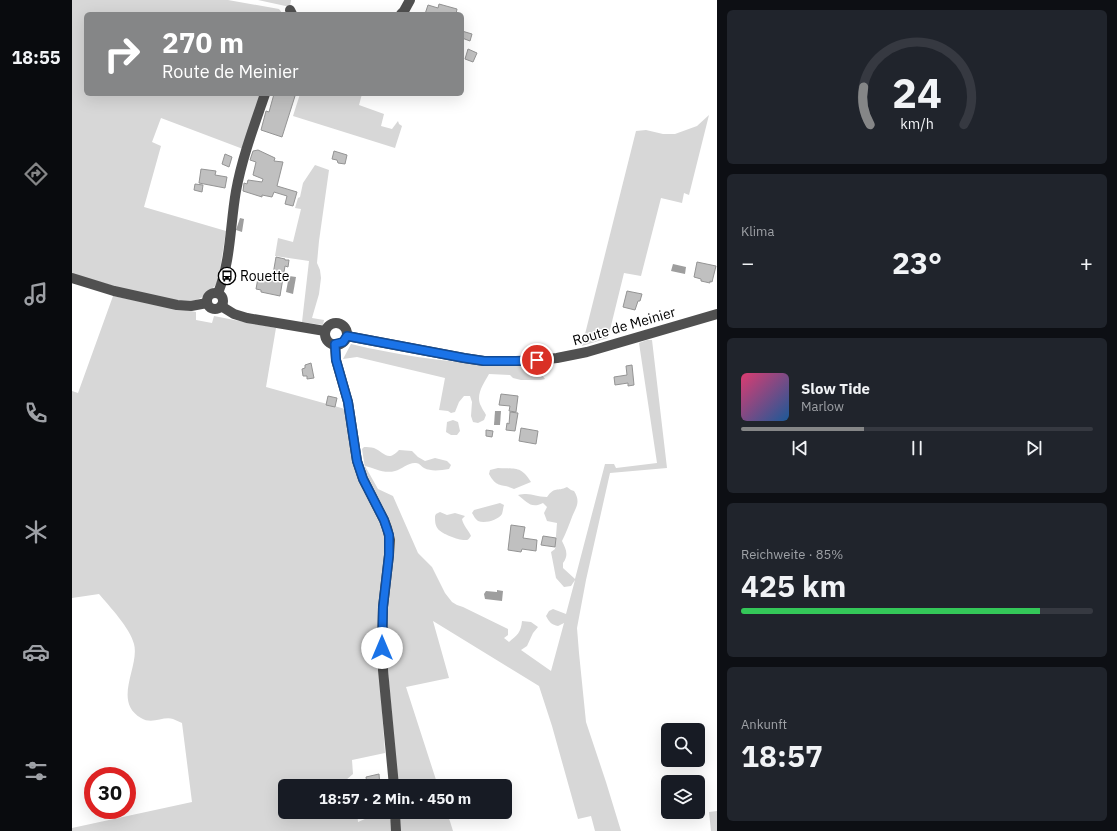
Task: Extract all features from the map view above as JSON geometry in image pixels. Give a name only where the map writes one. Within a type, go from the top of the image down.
[{"type":"street","points":[[403,12],[410,0]]},
{"type":"street","points":[[218,293],[226,265],[239,177],[264,96]]},
{"type":"street","points":[[72,278],[114,292],[184,306],[196,306],[207,303]]},
{"type":"street","points":[[211,293],[218,293],[221,295],[223,300],[221,306],[215,309],[208,306],[206,299],[208,296],[211,293]]},
{"type":"street","points":[[221,306],[234,314],[247,318],[326,331]]},
{"type":"street","name":"Route de Meinier","points":[[347,336],[477,360],[529,361],[557,358],[587,352],[717,314]]},
{"type":"street","points":[[333,323],[340,323],[346,329],[347,336],[343,342],[335,344],[329,342],[325,335],[329,325],[333,323]]},
{"type":"street","points":[[335,344],[336,360],[348,402],[357,461],[363,479],[384,520],[389,535],[389,555],[383,607],[382,648],[393,779]]},
{"type":"street","points":[[395,819],[396,831]]},
{"type":"shaded area","points":[[72,0],[228,0],[279,9],[281,12],[84,12],[84,96],[260,96],[243,149],[161,118],[152,142],[161,146],[144,207],[226,231],[218,282],[214,287],[201,298],[184,302],[131,291],[72,274]]},
{"type":"shaded area","points":[[258,0],[291,0],[290,7]]},
{"type":"shaded area","points":[[299,96],[361,96],[359,105],[384,114],[381,126],[392,129],[398,121],[402,126],[395,148],[293,116]]},
{"type":"shaded area","points":[[709,115],[689,195],[684,193],[682,203],[661,198],[641,276],[624,273],[608,338],[582,346],[636,131],[646,130],[663,134],[675,134],[697,126]]},
{"type":"shaded area","points":[[315,165],[329,170],[317,263],[321,278],[319,294],[312,318],[324,320],[323,325],[302,322],[309,261],[275,256],[278,238],[293,242],[301,209],[295,208],[298,198],[300,197],[303,183]]},
{"type":"shaded area","points":[[240,218],[244,219],[242,232],[236,230]]},
{"type":"shaded area","points":[[673,264],[686,267],[685,274],[671,271]]},
{"type":"shaded area","points":[[289,276],[296,277],[293,294],[286,292]]},
{"type":"shaded area","points":[[113,296],[196,312],[196,320],[212,323],[214,316],[276,328],[266,387],[345,409],[385,536],[379,667],[385,753],[352,760],[353,774],[347,779],[278,779],[278,819],[358,819],[358,822],[365,819],[391,819],[392,831],[72,831],[72,828],[114,819],[136,819],[136,814],[192,802],[182,723],[169,718],[153,721],[145,720],[133,711],[129,702],[129,683],[135,653],[134,644],[128,631],[99,594],[72,598],[72,391],[78,393]]},
{"type":"shaded area","points":[[652,340],[667,468],[610,473],[577,628],[586,722],[621,831],[595,831],[591,816],[578,819],[552,726],[539,686],[433,621],[449,678],[406,687],[436,779],[397,779],[385,635],[393,547],[366,475],[362,449],[364,447],[373,448],[389,456],[395,454],[399,450],[412,451],[425,461],[435,458],[447,461],[451,465],[449,469],[433,470],[413,463],[391,472],[365,466],[378,489],[393,496],[418,553],[432,567],[445,593],[452,602],[508,629],[508,635],[504,638],[509,642],[520,631],[522,621],[531,622],[538,627],[533,633],[527,646],[521,650],[551,671],[564,623],[558,626],[554,625],[546,616],[549,611],[553,609],[566,614],[575,580],[571,586],[564,587],[556,578],[551,552],[555,549],[557,523],[547,521],[544,513],[547,507],[543,503],[539,505],[529,504],[518,495],[530,494],[547,497],[554,490],[567,487],[574,491],[577,498],[577,504],[562,541],[566,549],[566,557],[563,563],[563,568],[575,579],[605,464],[614,464],[616,468],[657,463],[639,343]]},
{"type":"shaded area","points":[[351,344],[436,359],[488,365],[528,365],[537,370],[545,379],[521,380],[513,378],[510,375],[489,374],[481,389],[479,398],[481,407],[486,415],[484,420],[478,423],[473,422],[471,416],[472,402],[470,396],[464,396],[459,402],[455,412],[451,413],[448,411],[439,410],[445,378],[357,357],[343,359]]},
{"type":"shaded area","points":[[495,411],[501,411],[500,425],[494,425]]},
{"type":"shaded area","points":[[453,420],[458,422],[460,431],[457,435],[451,435],[446,432],[447,422]]},
{"type":"shaded area","points":[[498,468],[518,469],[524,473],[531,482],[514,489],[497,484],[489,474],[490,470]]},
{"type":"shaded area","points":[[500,503],[504,505],[502,514],[498,518],[491,521],[478,521],[472,513],[474,510]]},
{"type":"shaded area","points":[[440,512],[447,515],[455,513],[465,516],[462,519],[471,536],[469,539],[463,540],[456,538],[443,533],[438,529],[435,516]]},
{"type":"shaded area","points":[[497,590],[503,591],[502,601],[485,599],[484,594],[486,591],[497,592]]},
{"type":"shaded area","points":[[717,811],[717,831],[711,831],[709,812]]},
{"type":"shaded area","points":[[400,819],[449,819],[453,831],[401,831]]},
{"type":"building","points":[[439,4],[457,9],[456,12],[426,12],[428,5],[438,8]]},
{"type":"building","points":[[464,32],[472,34],[470,41],[464,39]]},
{"type":"building","points":[[468,49],[477,53],[473,62],[465,59]]},
{"type":"building","points":[[273,96],[295,96],[282,137],[261,130],[266,111],[269,112]]},
{"type":"building","points":[[258,150],[275,158],[274,161],[283,162],[277,186],[297,192],[293,206],[285,204],[287,196],[274,192],[272,197],[262,195],[262,197],[243,191],[244,183],[247,184],[248,180],[262,182],[263,179],[253,175],[256,162],[250,160],[253,151]]},
{"type":"building","points":[[334,151],[347,155],[345,164],[338,163],[337,160],[332,159]]},
{"type":"building","points":[[225,154],[232,157],[229,167],[222,164]]},
{"type":"building","points":[[201,169],[216,171],[215,175],[227,177],[225,188],[199,183]]},
{"type":"building","points":[[195,184],[203,185],[202,192],[194,190]]},
{"type":"building","points":[[276,257],[289,260],[288,267],[285,266],[280,296],[261,292],[261,290],[256,289],[258,278],[272,280]]},
{"type":"building","points":[[697,262],[716,266],[712,282],[701,281],[701,279],[694,277]]},
{"type":"building","points":[[627,291],[642,294],[635,310],[623,307]]},
{"type":"building","points":[[311,363],[314,378],[307,379],[307,376],[303,376],[302,369],[305,368],[305,365]]},
{"type":"building","points":[[632,365],[634,385],[628,386],[628,383],[615,385],[614,377],[627,375],[626,366]]},
{"type":"building","points":[[501,394],[518,396],[516,412],[509,411],[510,406],[499,405]]},
{"type":"building","points":[[328,396],[337,398],[335,407],[326,405]]},
{"type":"building","points":[[510,412],[518,413],[515,431],[506,430],[507,423],[509,424]]},
{"type":"building","points":[[521,428],[538,431],[536,444],[519,441]]},
{"type":"building","points":[[486,430],[493,431],[492,437],[486,436]]},
{"type":"building","points":[[511,525],[525,527],[523,538],[537,540],[536,551],[522,549],[521,552],[508,550]]},
{"type":"building","points":[[543,536],[556,538],[555,547],[541,545]]},
{"type":"building","points":[[379,774],[379,779],[366,779],[366,777]]},
{"type":"place","name":"Rouette","points":[[227,276]]},
{"type":"route","points":[[382,648],[383,607],[390,545],[389,535],[384,520],[359,470],[354,447],[352,422],[336,360],[335,344],[343,342],[347,336],[484,361],[537,360]]}]
